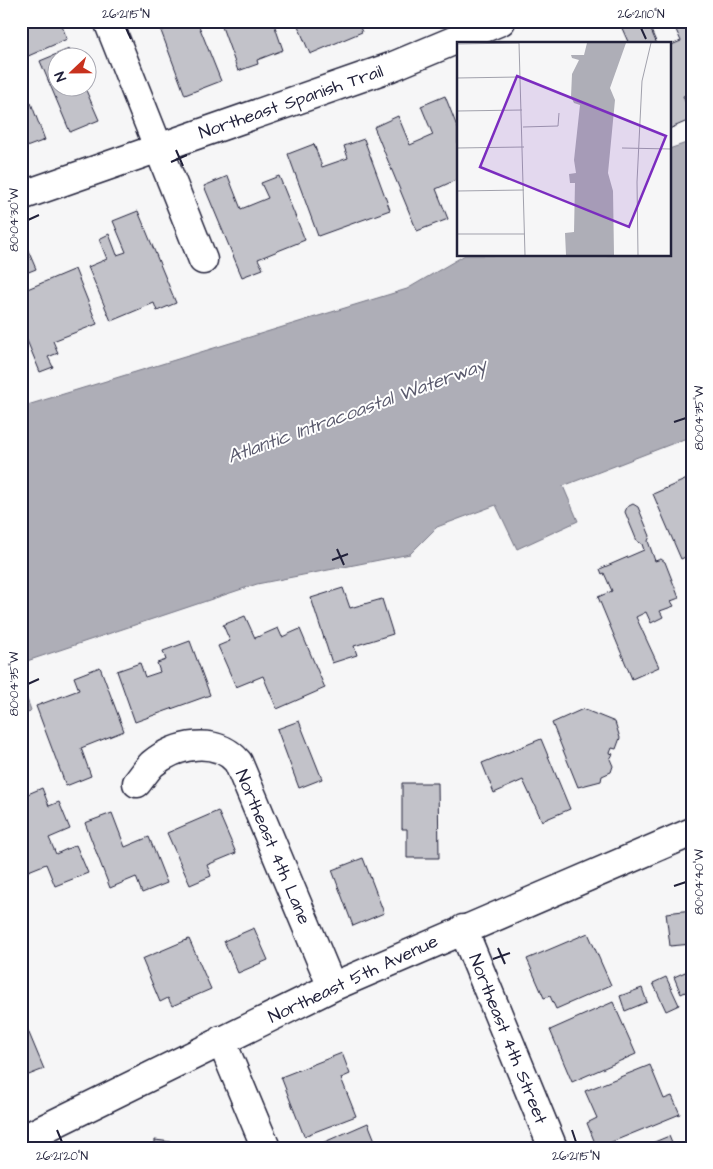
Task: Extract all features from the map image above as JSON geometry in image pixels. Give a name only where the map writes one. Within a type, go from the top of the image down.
[{"type":"street","points":[[108,21],[203,260]]},
{"type":"street","name":"Northeast Spanish Trail","points":[[21,196],[391,67],[501,21]]},
{"type":"street","name":"Northeast 4th Lane","points":[[137,783],[152,764],[194,746],[212,746],[228,751],[238,762],[332,987]]},
{"type":"street","name":"Northeast 5th Avenue","points":[[21,1140],[332,987],[692,832]]},
{"type":"street","name":"Northeast 4th Street","points":[[463,929],[553,1148]]},
{"type":"street","points":[[221,1040],[266,1148]]},
{"type":"water","name":"Atlantic Intracoastal Waterway","points":[[692,141],[692,436],[563,486],[578,521],[517,549],[496,505],[437,527],[410,554],[257,584],[21,663],[21,407],[407,289],[463,256],[670,256],[670,149]]},
{"type":"water","points":[[21,683],[31,710],[21,720]]},
{"type":"building","points":[[21,21],[60,21],[67,39],[26,57],[21,45]]},
{"type":"building","points":[[187,21],[197,21],[221,81],[185,95],[161,31]]},
{"type":"building","points":[[230,21],[273,21],[283,50],[257,60],[258,64],[238,71],[221,24]]},
{"type":"building","points":[[296,21],[357,21],[362,32],[310,54]]},
{"type":"building","points":[[631,21],[647,21],[656,42],[628,42],[621,26]]},
{"type":"building","points":[[672,21],[692,21],[692,93],[683,96],[692,119],[670,129],[670,46],[681,41]]},
{"type":"building","points":[[48,58],[48,80],[40,61]]},
{"type":"building","points":[[445,96],[457,126],[457,179],[436,189],[448,219],[417,231],[374,127],[398,116],[410,145],[433,135],[421,106]]},
{"type":"building","points":[[56,98],[89,98],[99,120],[70,132]]},
{"type":"building","points":[[31,103],[45,140],[21,149],[21,107]]},
{"type":"building","points":[[364,139],[390,210],[318,236],[288,154],[314,144],[322,167],[348,158],[344,146]]},
{"type":"building","points":[[228,176],[241,209],[268,198],[261,183],[279,176],[305,240],[258,259],[263,269],[242,277],[204,186]]},
{"type":"building","points":[[138,211],[176,303],[157,311],[154,303],[111,321],[88,267],[107,259],[99,239],[109,234],[117,255],[126,252],[113,221]]},
{"type":"building","points":[[27,248],[36,269],[21,275],[21,250]]},
{"type":"building","points":[[75,269],[97,324],[53,341],[58,353],[48,357],[53,367],[40,372],[21,326],[21,281],[25,290]]},
{"type":"building","points":[[687,479],[692,490],[692,554],[681,559],[653,494]]},
{"type":"building","points":[[633,504],[638,507],[650,536],[648,541],[655,561],[661,559],[665,562],[679,598],[671,601],[674,606],[660,611],[663,617],[651,623],[646,612],[636,617],[659,667],[632,679],[598,597],[612,591],[604,573],[602,574],[600,569],[644,550],[642,544],[637,541],[625,512],[627,507]]},
{"type":"building","points":[[343,588],[350,608],[382,599],[393,634],[354,646],[357,655],[332,663],[311,598]]},
{"type":"building","points":[[245,616],[255,638],[278,628],[282,637],[300,629],[325,688],[277,709],[263,676],[236,687],[218,646],[230,641],[223,625]]},
{"type":"building","points":[[190,641],[210,695],[135,722],[117,671],[140,663],[145,677],[160,672],[157,663],[166,660],[163,651]]},
{"type":"building","points":[[100,667],[124,731],[81,748],[91,776],[66,786],[36,706],[79,690],[74,677]]},
{"type":"building","points":[[583,709],[615,722],[620,738],[616,749],[612,748],[610,753],[613,754],[610,759],[613,766],[611,772],[602,776],[601,781],[578,787],[552,723]]},
{"type":"building","points":[[299,721],[322,779],[299,788],[277,729]]},
{"type":"building","points":[[541,739],[570,809],[542,821],[523,780],[494,793],[482,763]]},
{"type":"building","points":[[402,783],[438,783],[439,858],[407,858],[407,829],[402,829]]},
{"type":"building","points":[[42,788],[49,806],[59,802],[70,829],[49,838],[56,854],[76,845],[88,873],[55,886],[46,864],[21,874],[21,797]]},
{"type":"building","points":[[218,811],[236,853],[207,865],[211,876],[190,885],[167,833]]},
{"type":"building","points":[[112,813],[125,847],[149,837],[167,883],[142,893],[136,877],[110,888],[85,823]]},
{"type":"building","points":[[363,858],[384,913],[353,926],[332,870]]},
{"type":"building","points":[[692,910],[692,944],[670,946],[666,913]]},
{"type":"building","points":[[254,928],[268,960],[238,973],[224,941]]},
{"type":"building","points":[[588,933],[611,985],[556,1009],[550,996],[544,998],[527,959]]},
{"type":"building","points":[[189,939],[211,989],[172,1006],[168,998],[160,1002],[142,959]]},
{"type":"building","points":[[692,969],[692,989],[681,994],[674,977]]},
{"type":"building","points":[[666,977],[679,1005],[666,1011],[653,983]]},
{"type":"building","points":[[642,988],[647,1002],[625,1011],[620,996]]},
{"type":"building","points":[[613,1002],[636,1054],[572,1082],[550,1030]]},
{"type":"building","points":[[21,1014],[44,1069],[21,1078]]},
{"type":"building","points":[[342,1053],[350,1074],[341,1078],[356,1116],[304,1136],[281,1077]]},
{"type":"building","points":[[650,1065],[664,1099],[672,1096],[680,1114],[597,1148],[587,1123],[597,1118],[585,1091]]},
{"type":"building","points":[[368,1123],[378,1148],[313,1148],[313,1147]]},
{"type":"building","points":[[669,1136],[674,1148],[640,1148]]},
{"type":"building","points":[[155,1140],[196,1145],[196,1148],[155,1148]]}]
